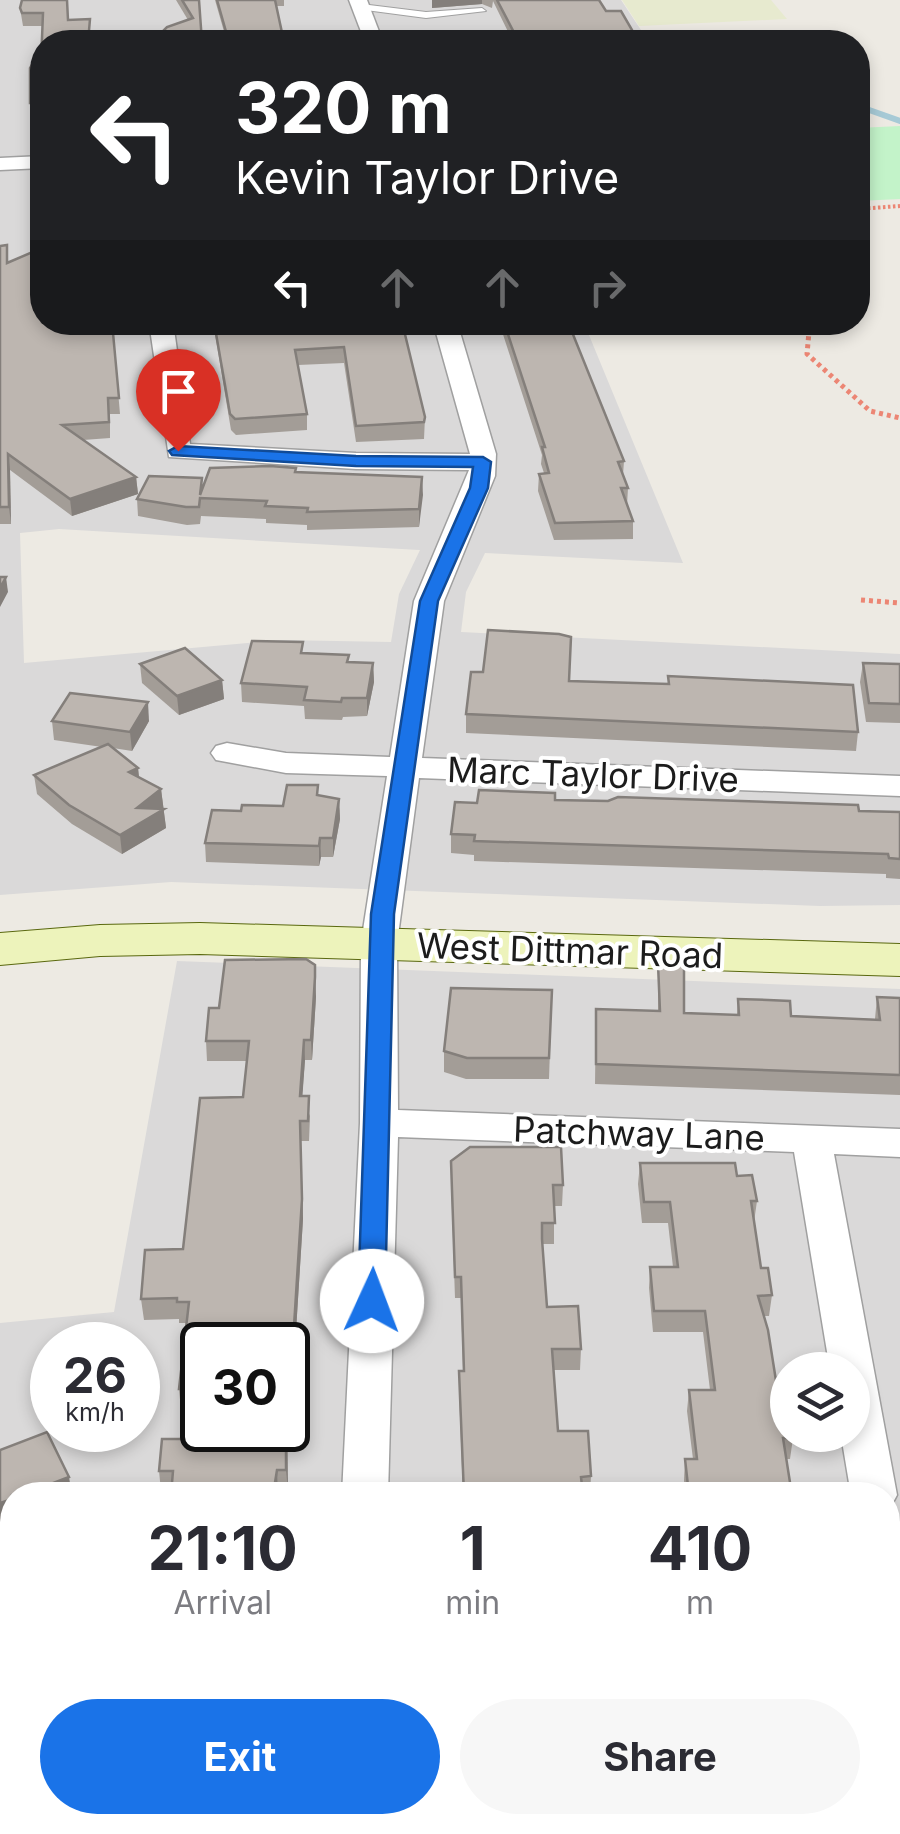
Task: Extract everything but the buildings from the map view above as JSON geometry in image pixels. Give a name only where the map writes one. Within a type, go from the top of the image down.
[{"type":"street","points":[[359,4],[369,30]]},
{"type":"street","points":[[0,164],[30,163]]},
{"type":"street","points":[[163,335],[178,451],[356,461],[483,462]]},
{"type":"street","points":[[365,1482],[381,928],[429,601],[479,488],[483,462],[449,335]]},
{"type":"street","name":"Marc Taylor Drive","points":[[227,753],[286,762],[404,768],[900,786]]},
{"type":"street","name":"West Dittmar Road","points":[[0,919],[189,907],[381,928],[736,958],[900,960]]},
{"type":"street","name":"West Dittmar Road","points":[[0,949],[89,939],[381,928],[900,931]]},
{"type":"street","name":"Patchway Lane","points":[[378,1123],[900,1143]]},
{"type":"street","points":[[812,1140],[849,1352]]},
{"type":"street","points":[[866,1452],[872,1482]]},
{"type":"lane","points":[[359,4],[426,16],[482,11]]},
{"type":"path","points":[[870,207],[900,206]]},
{"type":"path","points":[[809,335],[808,354],[870,411],[900,418]]},
{"type":"path","points":[[862,600],[900,602]]},
{"type":"shaded area","points":[[0,0],[621,0],[641,30],[30,30],[30,335],[589,335],[683,563],[485,553],[466,592],[461,632],[900,654],[900,905],[820,906],[171,882],[0,895]],"holes":[[[59,529],[420,550],[399,594],[391,642],[281,640],[24,663],[20,533]]]},
{"type":"shaded area","points":[[177,961],[900,989],[900,1482],[0,1482],[0,1323],[114,1312]]},
{"type":"green space","points":[[622,0],[771,0],[787,19],[639,26]]},
{"type":"green space","points":[[900,126],[900,199],[870,200],[870,127]]},
{"type":"waterway","points":[[870,110],[900,121]]},
{"type":"route","points":[[178,451],[356,461],[483,462],[479,488],[429,601],[379,943],[372,1301]]}]
